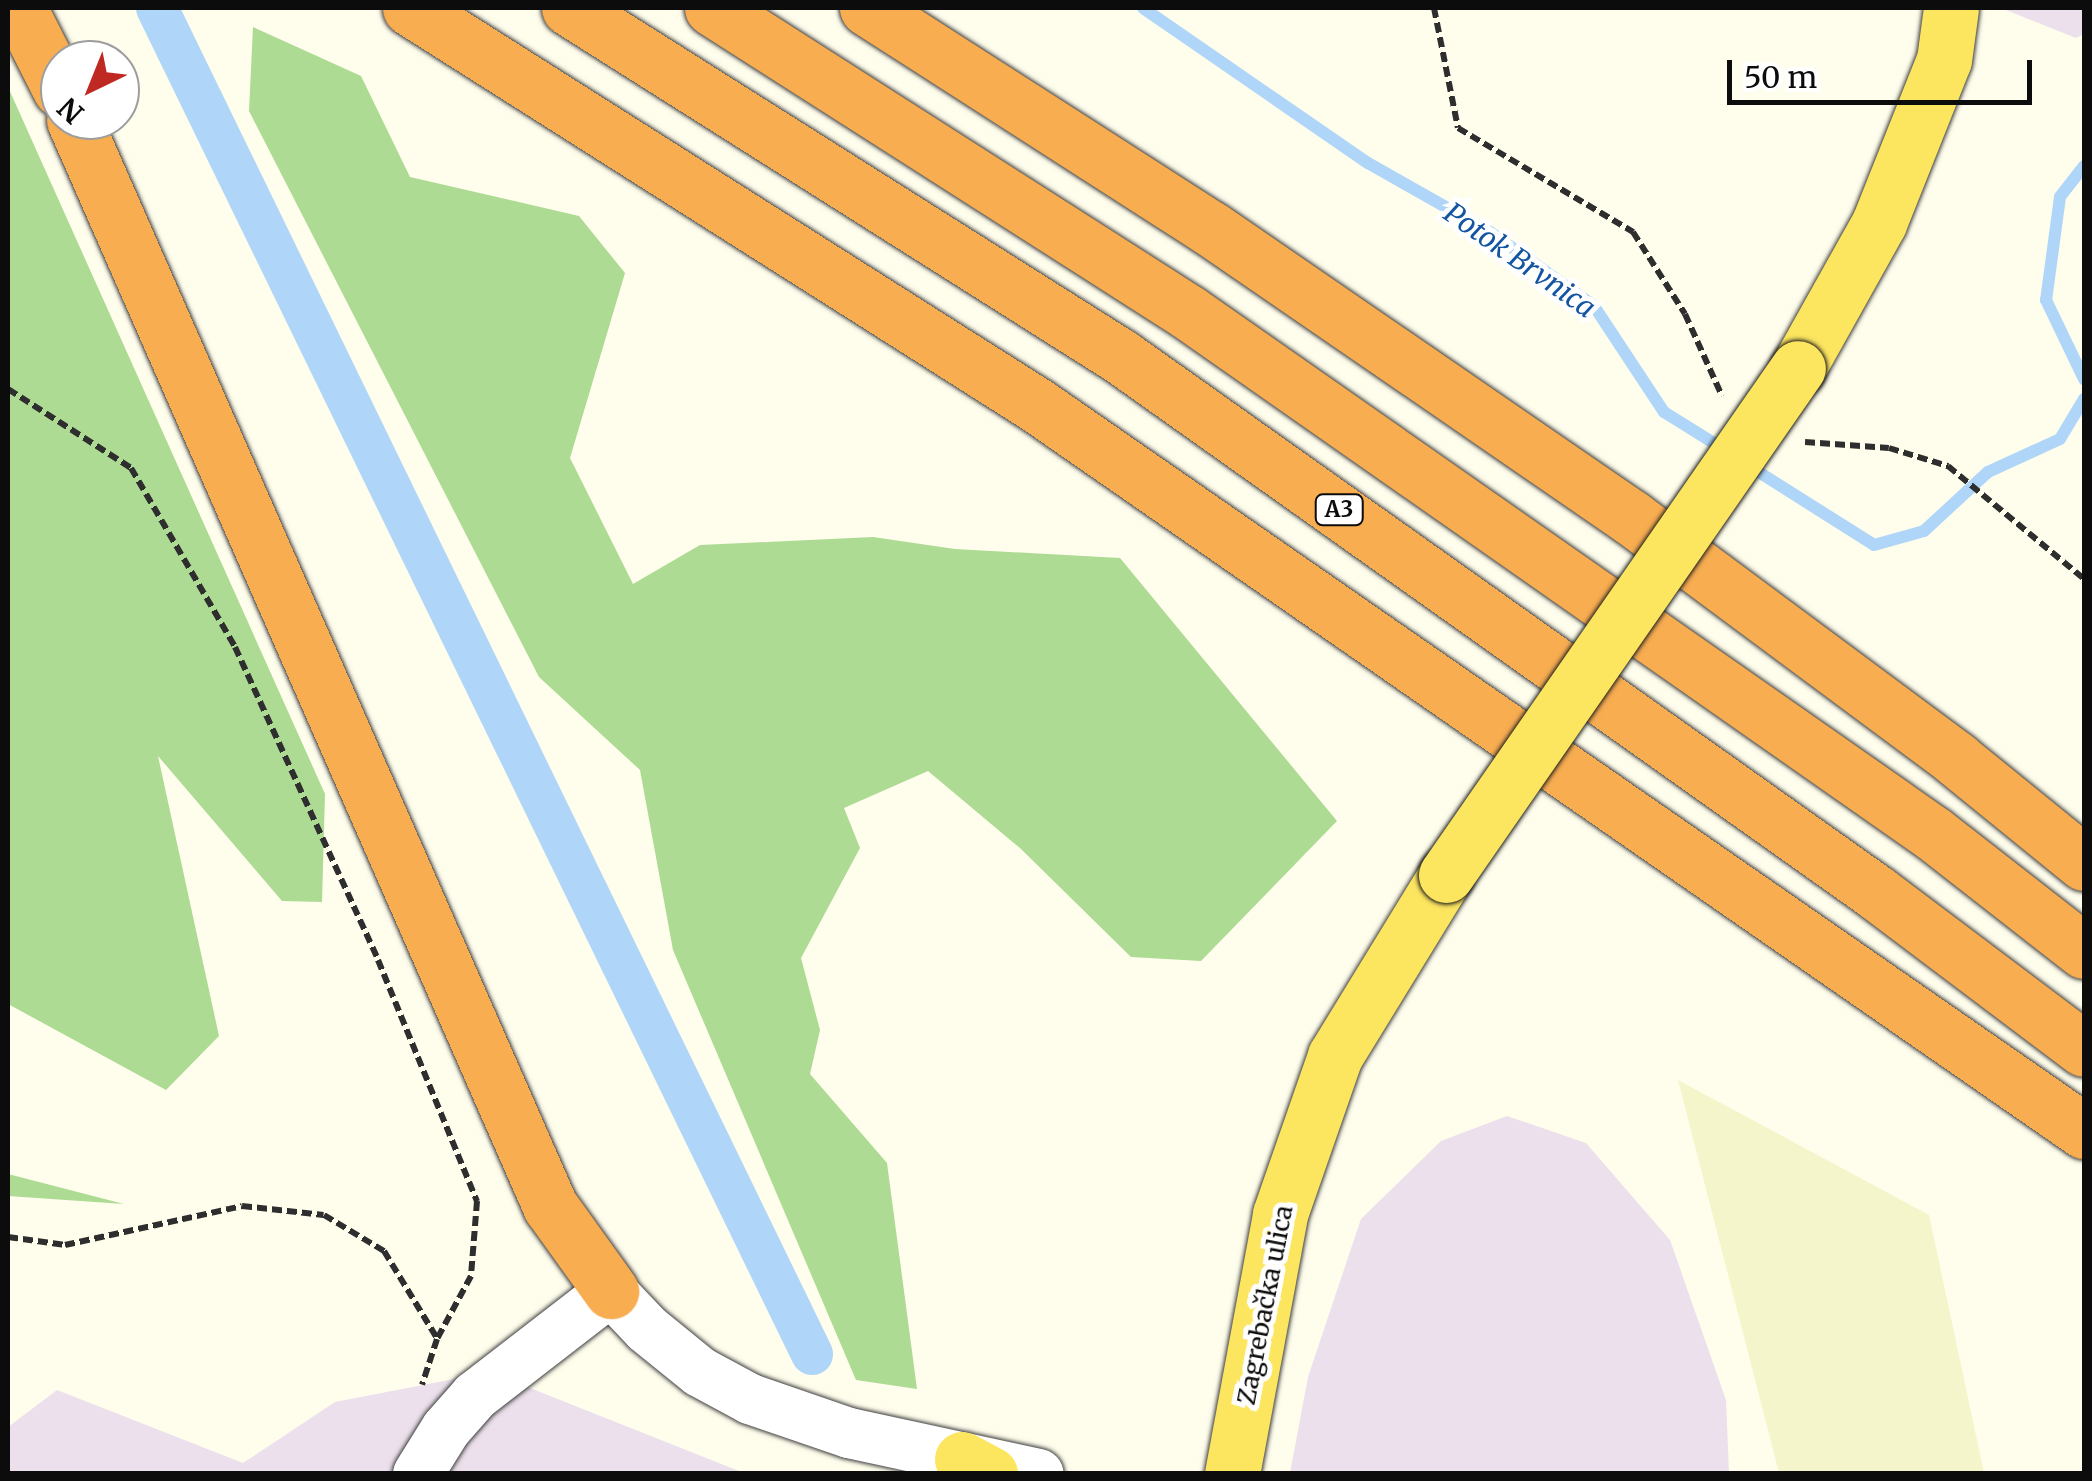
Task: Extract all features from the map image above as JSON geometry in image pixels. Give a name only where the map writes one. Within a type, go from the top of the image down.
[{"type":"highway","points":[[19,8],[40,49]]},
{"type":"highway","points":[[410,8],[1038,406],[2084,1132]]},
{"type":"highway","name":"A3","points":[[569,8],[1120,356],[1878,893],[2084,1050]]},
{"type":"highway","points":[[712,8],[1188,312],[1934,834],[2084,951]]},
{"type":"highway","points":[[867,8],[1210,228],[1632,518],[1956,760],[2084,864]]},
{"type":"highway","points":[[83,140],[550,1206],[611,1291]]},
{"type":"main road","name":"Zagrebačka ulica","points":[[1232,1474],[1280,1214],[1335,1056],[1446,875],[1798,368],[1880,223],[1944,60],[1951,8]]},
{"type":"street","points":[[418,1474],[446,1429],[476,1396],[611,1291],[646,1329],[700,1372],[750,1399],[849,1433],[976,1466],[1040,1474]]},
{"type":"path","points":[[1434,8],[1458,128],[1633,232],[1686,314],[1724,400]]},
{"type":"path","points":[[8,389],[131,468],[235,648],[378,960],[477,1201],[471,1276],[438,1339],[413,1412],[446,1429]]},
{"type":"path","points":[[1787,440],[1889,448],[1948,466],[2084,578]]},
{"type":"path","points":[[8,1237],[65,1246],[242,1206],[324,1215],[384,1251],[438,1339]]},
{"type":"shaded area","points":[[2001,8],[2084,8],[2084,34],[2076,38]]},
{"type":"shaded area","points":[[1507,1116],[1586,1143],[1670,1240],[1726,1400],[1729,1473],[1290,1473],[1308,1377],[1361,1219],[1441,1141]]},
{"type":"shaded area","points":[[490,1372],[744,1473],[8,1474],[8,1427],[57,1390],[243,1463],[335,1402]]},
{"type":"green space","points":[[253,27],[361,76],[410,177],[579,216],[625,273],[570,458],[633,584],[700,545],[873,537],[955,549],[1120,558],[1337,821],[1201,961],[1131,957],[1021,849],[928,771],[844,808],[860,848],[801,958],[820,1030],[810,1074],[887,1163],[917,1389],[856,1380],[673,950],[640,770],[539,677],[249,111]]},
{"type":"green space","points":[[8,87],[325,794],[322,902],[282,901],[158,756],[219,1036],[166,1090],[8,1004]]},
{"type":"green space","points":[[1678,1080],[1929,1215],[1984,1473],[1779,1473]]},
{"type":"green space","points":[[8,1174],[124,1204],[8,1196]]},
{"type":"waterway","points":[[157,8],[812,1354]]},
{"type":"waterway","name":"Potok Brvnica","points":[[1143,8],[1368,163],[1490,232],[1594,306],[1664,412],[1725,450]]},
{"type":"waterway","points":[[2084,166],[2060,197],[2046,300],[2084,379]]},
{"type":"waterway","points":[[1746,464],[1874,545],[1924,531],[1988,472],[2060,439],[2084,399]]}]
